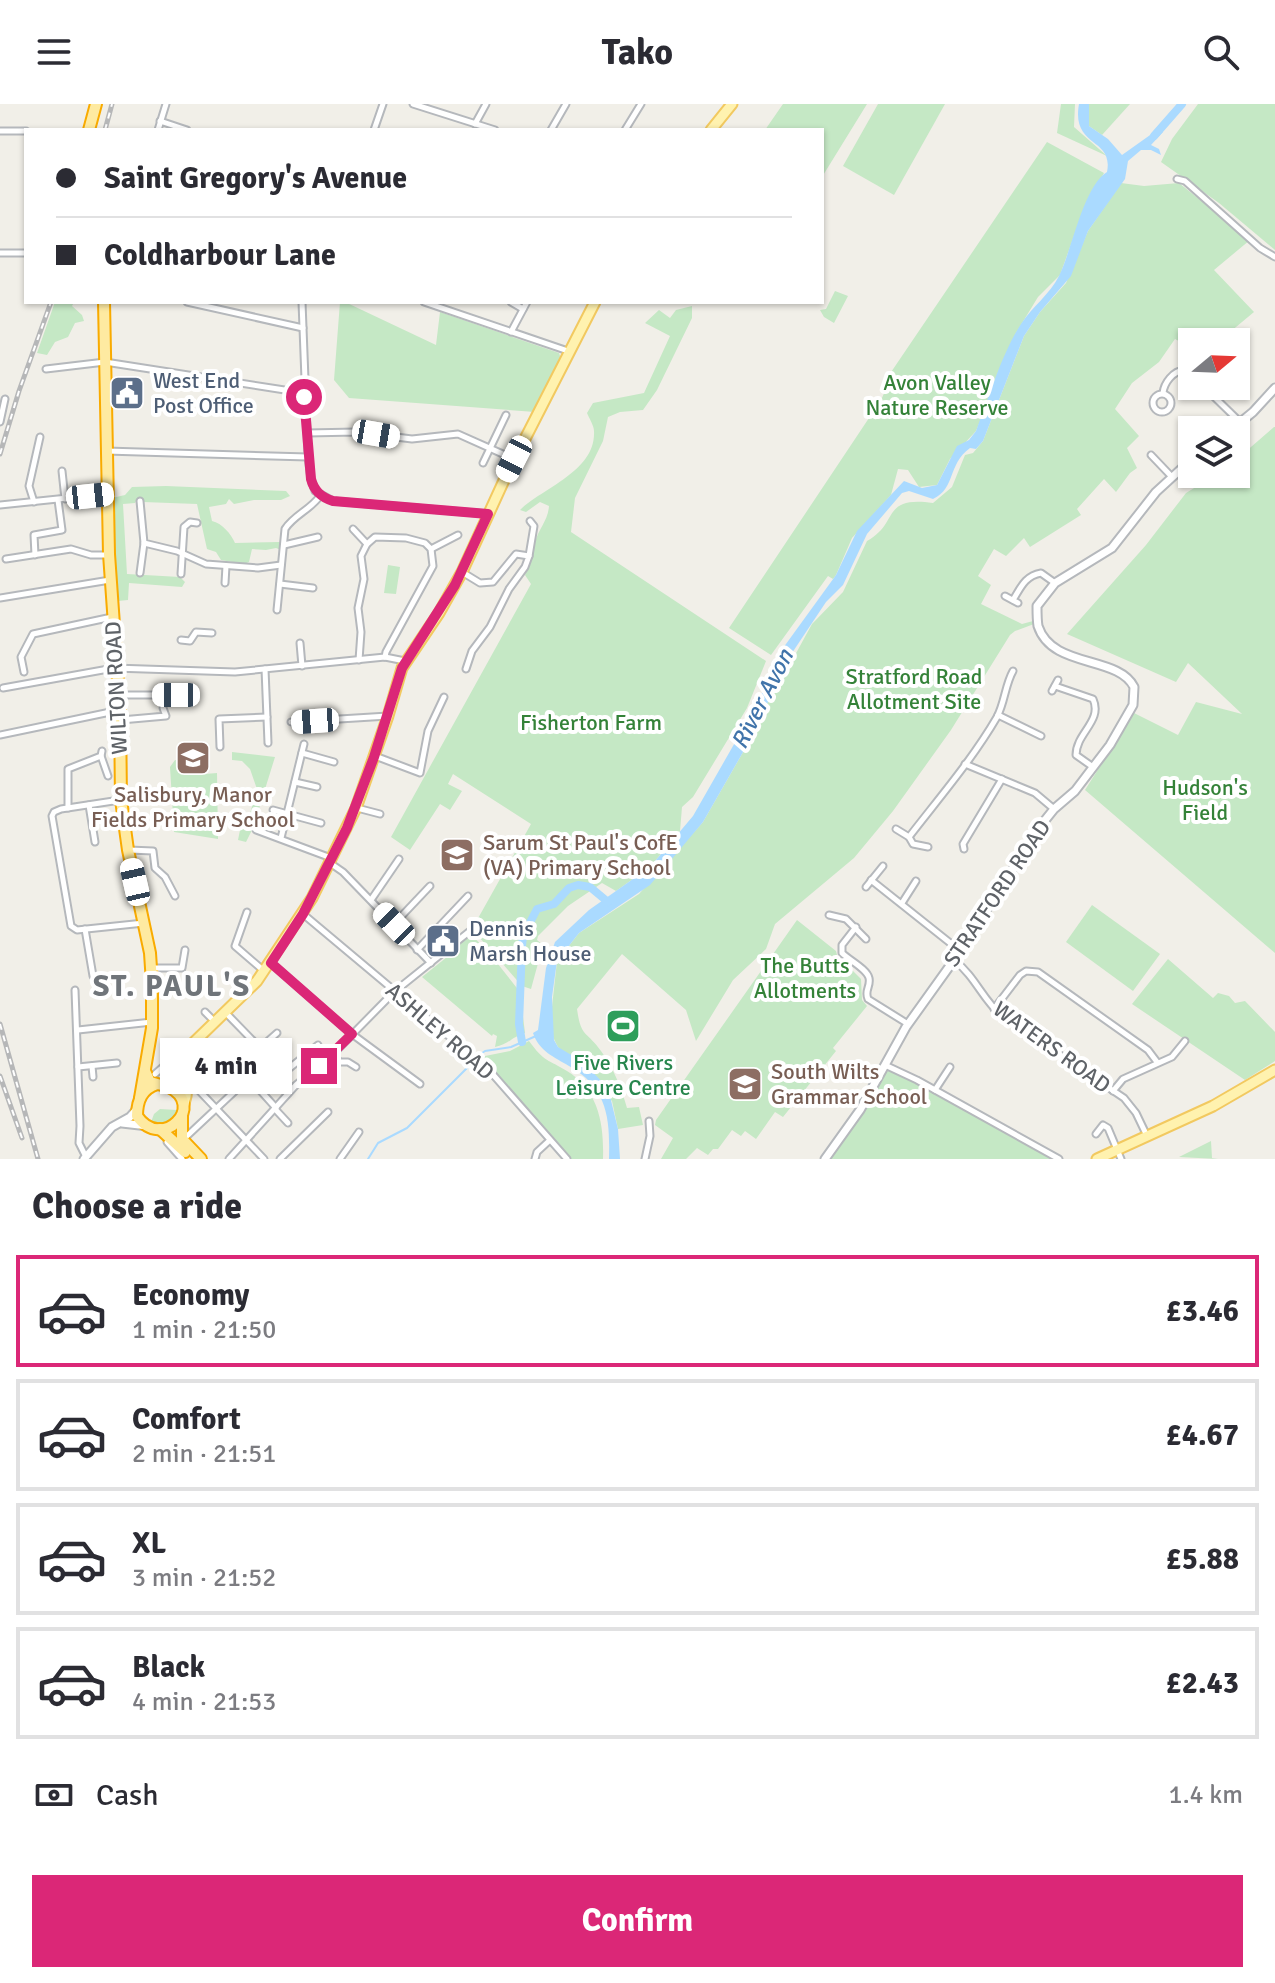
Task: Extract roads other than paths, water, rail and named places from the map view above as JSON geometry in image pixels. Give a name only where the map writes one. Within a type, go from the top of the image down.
[{"type":"highway","points":[[90,128],[96,104]]},
{"type":"highway","name":"WILTON ROAD","points":[[104,304],[109,554],[120,715],[121,800],[152,968],[156,1078],[138,1103]]},
{"type":"highway","points":[[192,1159],[155,1127],[139,1119],[138,1103],[144,1090],[156,1078],[181,1097],[182,1139],[201,1159]]},
{"type":"highway","points":[[155,1127],[172,1128],[183,1109]]},
{"type":"main road","points":[[713,128],[732,104]]},
{"type":"main road","points":[[183,1109],[193,1090],[184,1059],[188,1046],[226,1013],[268,967],[303,914],[356,808],[405,661],[421,641],[462,572],[514,459],[594,304]]},
{"type":"main road","points":[[1097,1159],[1119,1155],[1147,1136],[1213,1106],[1275,1070]]},
{"type":"main road","points":[[156,1078],[181,1085],[188,1079]]},
{"type":"street","points":[[158,128],[166,104]]},
{"type":"street","points":[[375,128],[383,104]]},
{"type":"street","points":[[414,104],[488,128]]},
{"type":"street","points":[[475,124],[486,104]]},
{"type":"street","points":[[552,128],[566,104]]},
{"type":"street","points":[[626,128],[641,104]]},
{"type":"street","points":[[160,121],[181,128]]},
{"type":"street","points":[[0,131],[24,131]]},
{"type":"street","points":[[1177,179],[1185,181],[1260,248],[1275,257]]},
{"type":"street","points":[[0,253],[24,253]]},
{"type":"street","points":[[196,304],[303,328]]},
{"type":"street","points":[[302,304],[308,457],[312,485],[320,495],[333,501],[488,514]]},
{"type":"street","points":[[430,304],[569,351]]},
{"type":"street","points":[[514,304],[523,309]]},
{"type":"street","points":[[511,332],[526,304]]},
{"type":"street","points":[[46,369],[105,362],[304,393]]},
{"type":"street","points":[[1163,393],[1164,387],[1178,372]]},
{"type":"street","points":[[1248,416],[1275,388]]},
{"type":"street","points":[[0,422],[5,399]]},
{"type":"street","points":[[1217,400],[1234,416]]},
{"type":"street","points":[[483,463],[506,415]]},
{"type":"street","points":[[307,433],[356,432],[412,439],[450,433],[464,436],[514,459]]},
{"type":"street","points":[[34,502],[29,486],[40,437]]},
{"type":"street","points":[[106,451],[308,457]]},
{"type":"street","points":[[1151,455],[1172,477]]},
{"type":"street","points":[[35,555],[34,535],[62,530],[62,471]]},
{"type":"street","points":[[1005,596],[1016,602],[1024,582],[1032,575],[1041,573],[1055,583],[1112,548],[1178,472]]},
{"type":"street","points":[[0,505],[107,494]]},
{"type":"street","points":[[277,610],[284,535],[288,524],[311,508],[320,495]]},
{"type":"street","points":[[140,501],[144,543],[140,573]]},
{"type":"street","points":[[466,669],[472,651],[490,627],[509,589],[525,567],[534,526],[530,521]]},
{"type":"street","points":[[181,574],[184,527],[190,522],[197,523]]},
{"type":"street","points":[[353,529],[367,544]]},
{"type":"street","points":[[431,549],[458,535]]},
{"type":"street","points":[[284,545],[318,537]]},
{"type":"street","points":[[359,660],[361,632],[358,608],[364,579],[361,556],[375,537],[406,538],[425,543],[431,549],[433,566],[385,657]]},
{"type":"street","points":[[144,543],[182,553],[206,564],[281,565]]},
{"type":"street","points":[[6,559],[71,549],[91,555],[109,554]]},
{"type":"street","points":[[462,572],[480,583],[493,582],[516,554],[529,556]]},
{"type":"street","points":[[225,583],[226,566]]},
{"type":"street","points":[[0,598],[110,580]]},
{"type":"street","name":"STRATFORD ROAD","points":[[825,1159],[860,1110],[908,1024],[1054,809],[1095,768],[1133,705],[1134,687],[1127,677],[1064,653],[1045,638],[1038,626],[1037,606],[1055,583]]},
{"type":"street","points":[[280,584],[313,588]]},
{"type":"street","points":[[24,672],[21,657],[33,634],[112,617]]},
{"type":"street","points":[[181,640],[190,641],[196,632],[212,633]]},
{"type":"street","points":[[300,643],[302,666]]},
{"type":"street","points":[[3,688],[117,668],[194,672],[265,669],[385,657],[405,661]]},
{"type":"street","points":[[265,669],[268,743]]},
{"type":"street","points":[[909,837],[998,715],[1013,671]]},
{"type":"street","points":[[1055,686],[1093,699],[1097,708],[1076,744],[1076,755],[1095,768]]},
{"type":"street","points":[[119,695],[176,695]]},
{"type":"street","points":[[375,756],[420,773],[428,731],[444,697]]},
{"type":"street","points":[[0,735],[120,715],[166,716],[163,708]]},
{"type":"street","points":[[998,715],[1041,736]]},
{"type":"street","points":[[291,722],[388,716]]},
{"type":"street","points":[[220,747],[219,719],[267,717]]},
{"type":"street","points":[[281,838],[304,744]]},
{"type":"street","points":[[302,753],[334,762]]},
{"type":"street","points":[[68,808],[68,769],[102,754],[108,776]]},
{"type":"street","points":[[965,764],[1035,793],[1054,809]]},
{"type":"street","points":[[964,849],[963,844],[1002,779]]},
{"type":"street","points":[[295,782],[317,787]]},
{"type":"street","points":[[121,800],[68,808],[54,812],[52,816],[71,926],[77,930],[144,923]]},
{"type":"street","points":[[89,805],[95,842]]},
{"type":"street","points":[[356,808],[380,814]]},
{"type":"street","points":[[273,810],[321,823]]},
{"type":"street","points":[[896,829],[909,837],[913,844],[928,847]]},
{"type":"street","points":[[256,830],[331,861],[431,963]]},
{"type":"street","points":[[128,850],[153,851],[155,868],[165,877],[175,896]]},
{"type":"street","points":[[371,900],[399,859]]},
{"type":"street","points":[[866,887],[883,866]]},
{"type":"street","points":[[871,880],[959,950]]},
{"type":"street","points":[[902,903],[916,881]]},
{"type":"street","points":[[394,924],[430,886]]},
{"type":"street","points":[[417,950],[468,896]]},
{"type":"street","points":[[247,912],[235,946],[268,967],[420,1084]]},
{"type":"street","name":"ASHLEY ROAD","points":[[303,914],[480,1062],[567,1159]]},
{"type":"street","points":[[829,915],[843,916],[866,939]]},
{"type":"street","points":[[856,927],[842,945],[842,953],[869,977],[865,992],[868,999],[908,1024]]},
{"type":"street","points":[[85,929],[93,976]]},
{"type":"street","points":[[229,1159],[292,1089],[332,1055],[394,992],[470,931]]},
{"type":"street","points":[[182,977],[185,950]]},
{"type":"street","name":"WATERS ROAD","points":[[954,960],[971,974],[994,1009],[1130,1105],[1147,1136]]},
{"type":"street","points":[[152,968],[182,968]]},
{"type":"street","points":[[994,1009],[1020,975],[1026,971],[1038,972],[1148,1050],[1157,1062]]},
{"type":"street","points":[[75,990],[78,1141],[89,1157],[112,1127],[122,1123],[155,1127]]},
{"type":"street","points":[[205,1012],[215,1022]]},
{"type":"street","points":[[226,1013],[260,1048],[292,1089]]},
{"type":"street","points":[[78,1030],[153,1022]]},
{"type":"street","points":[[260,1048],[277,1033]]},
{"type":"street","points":[[1113,1091],[1123,1079],[1172,1057],[1185,1041]]},
{"type":"street","points":[[281,1075],[318,1045]]},
{"type":"street","points":[[332,1055],[340,1062],[356,1067]]},
{"type":"street","points":[[156,1078],[171,1060],[184,1059]]},
{"type":"street","points":[[187,1136],[268,1060]]},
{"type":"street","points":[[78,1067],[117,1063]]},
{"type":"street","points":[[885,1065],[1059,1159]]},
{"type":"street","points":[[92,1066],[93,1077]]},
{"type":"street","points":[[230,1066],[288,1123]]},
{"type":"street","points":[[935,1090],[950,1067]]},
{"type":"street","points":[[193,1090],[217,1109],[264,1159]]},
{"type":"street","points":[[122,1123],[138,1103]]},
{"type":"street","points":[[280,1159],[328,1112]]},
{"type":"street","points":[[645,1159],[650,1136],[649,1121]]},
{"type":"street","points":[[1096,1134],[1103,1125],[1108,1128],[1119,1155]]},
{"type":"street","points":[[340,1159],[359,1132]]},
{"type":"street","points":[[535,1159],[537,1152],[550,1140]]},
{"type":"street","points":[[167,1142],[182,1159]]},
{"type":"water","points":[[1079,104],[1089,104],[1089,126],[1108,139],[1122,155],[1160,128],[1163,132],[1151,145],[1159,149],[1161,155],[1151,150],[1141,150],[1128,161],[1125,179],[1088,231],[1071,276],[1024,336],[983,441],[976,449],[970,448],[963,455],[940,494],[933,499],[909,491],[902,493],[867,534],[843,585],[826,602],[786,662],[754,733],[703,822],[650,885],[579,933],[557,961],[552,997],[554,1040],[558,1047],[583,1062],[608,1088],[618,1129],[620,1159],[609,1159],[607,1118],[599,1095],[582,1075],[543,1049],[533,1033],[538,1030],[546,968],[555,942],[589,910],[650,867],[693,816],[757,704],[778,655],[836,575],[857,531],[904,481],[922,488],[937,485],[957,446],[969,440],[976,431],[1014,336],[1059,276],[1091,191],[1107,172],[1104,153],[1081,128]]},
{"type":"waterway","name":"River Avon","points":[[1154,136],[1182,104]]},
{"type":"waterway","points":[[522,1042],[519,1024],[523,936],[537,909],[554,904],[569,888],[578,885],[590,887],[608,902]]},
{"type":"waterway","points":[[478,1056],[485,1051],[511,1047],[536,1036]]},
{"type":"waterway","points":[[368,1159],[378,1143],[407,1128],[474,1061]]},
{"type":"railway","points":[[106,128],[112,104]]},
{"type":"railway","points":[[0,454],[50,304]]},
{"type":"railway","points":[[0,1024],[38,1159]]},
{"type":"railway","points":[[0,1076],[22,1138]]},
{"type":"place","name":"West End Post Office","points":[[127,393]]},
{"type":"place","name":"Salisbury, Manor Fields Primary School","points":[[193,758]]},
{"type":"place","name":"Sarum St Paul's CofE (VA) Primary School","points":[[457,855]]},
{"type":"place","name":"Dennis Marsh House","points":[[443,941]]},
{"type":"place","name":"Five Rivers Leisure Centre","points":[[623,1026]]},
{"type":"place","name":"South Wilts Grammar School","points":[[745,1084]]},
{"type":"district","name":"ST. PAUL'S","points":[[172,986]]},
{"type":"park label","name":"Avon Valley Nature Reserve","points":[[937,394]]},
{"type":"park label","name":"Stratford Road Allotment Site","points":[[914,688]]},
{"type":"park label","name":"Fisherton Farm","points":[[591,722]]},
{"type":"park label","name":"Hudson's Field","points":[[1205,800]]},
{"type":"park label","name":"The Butts Allotments","points":[[805,978]]}]
